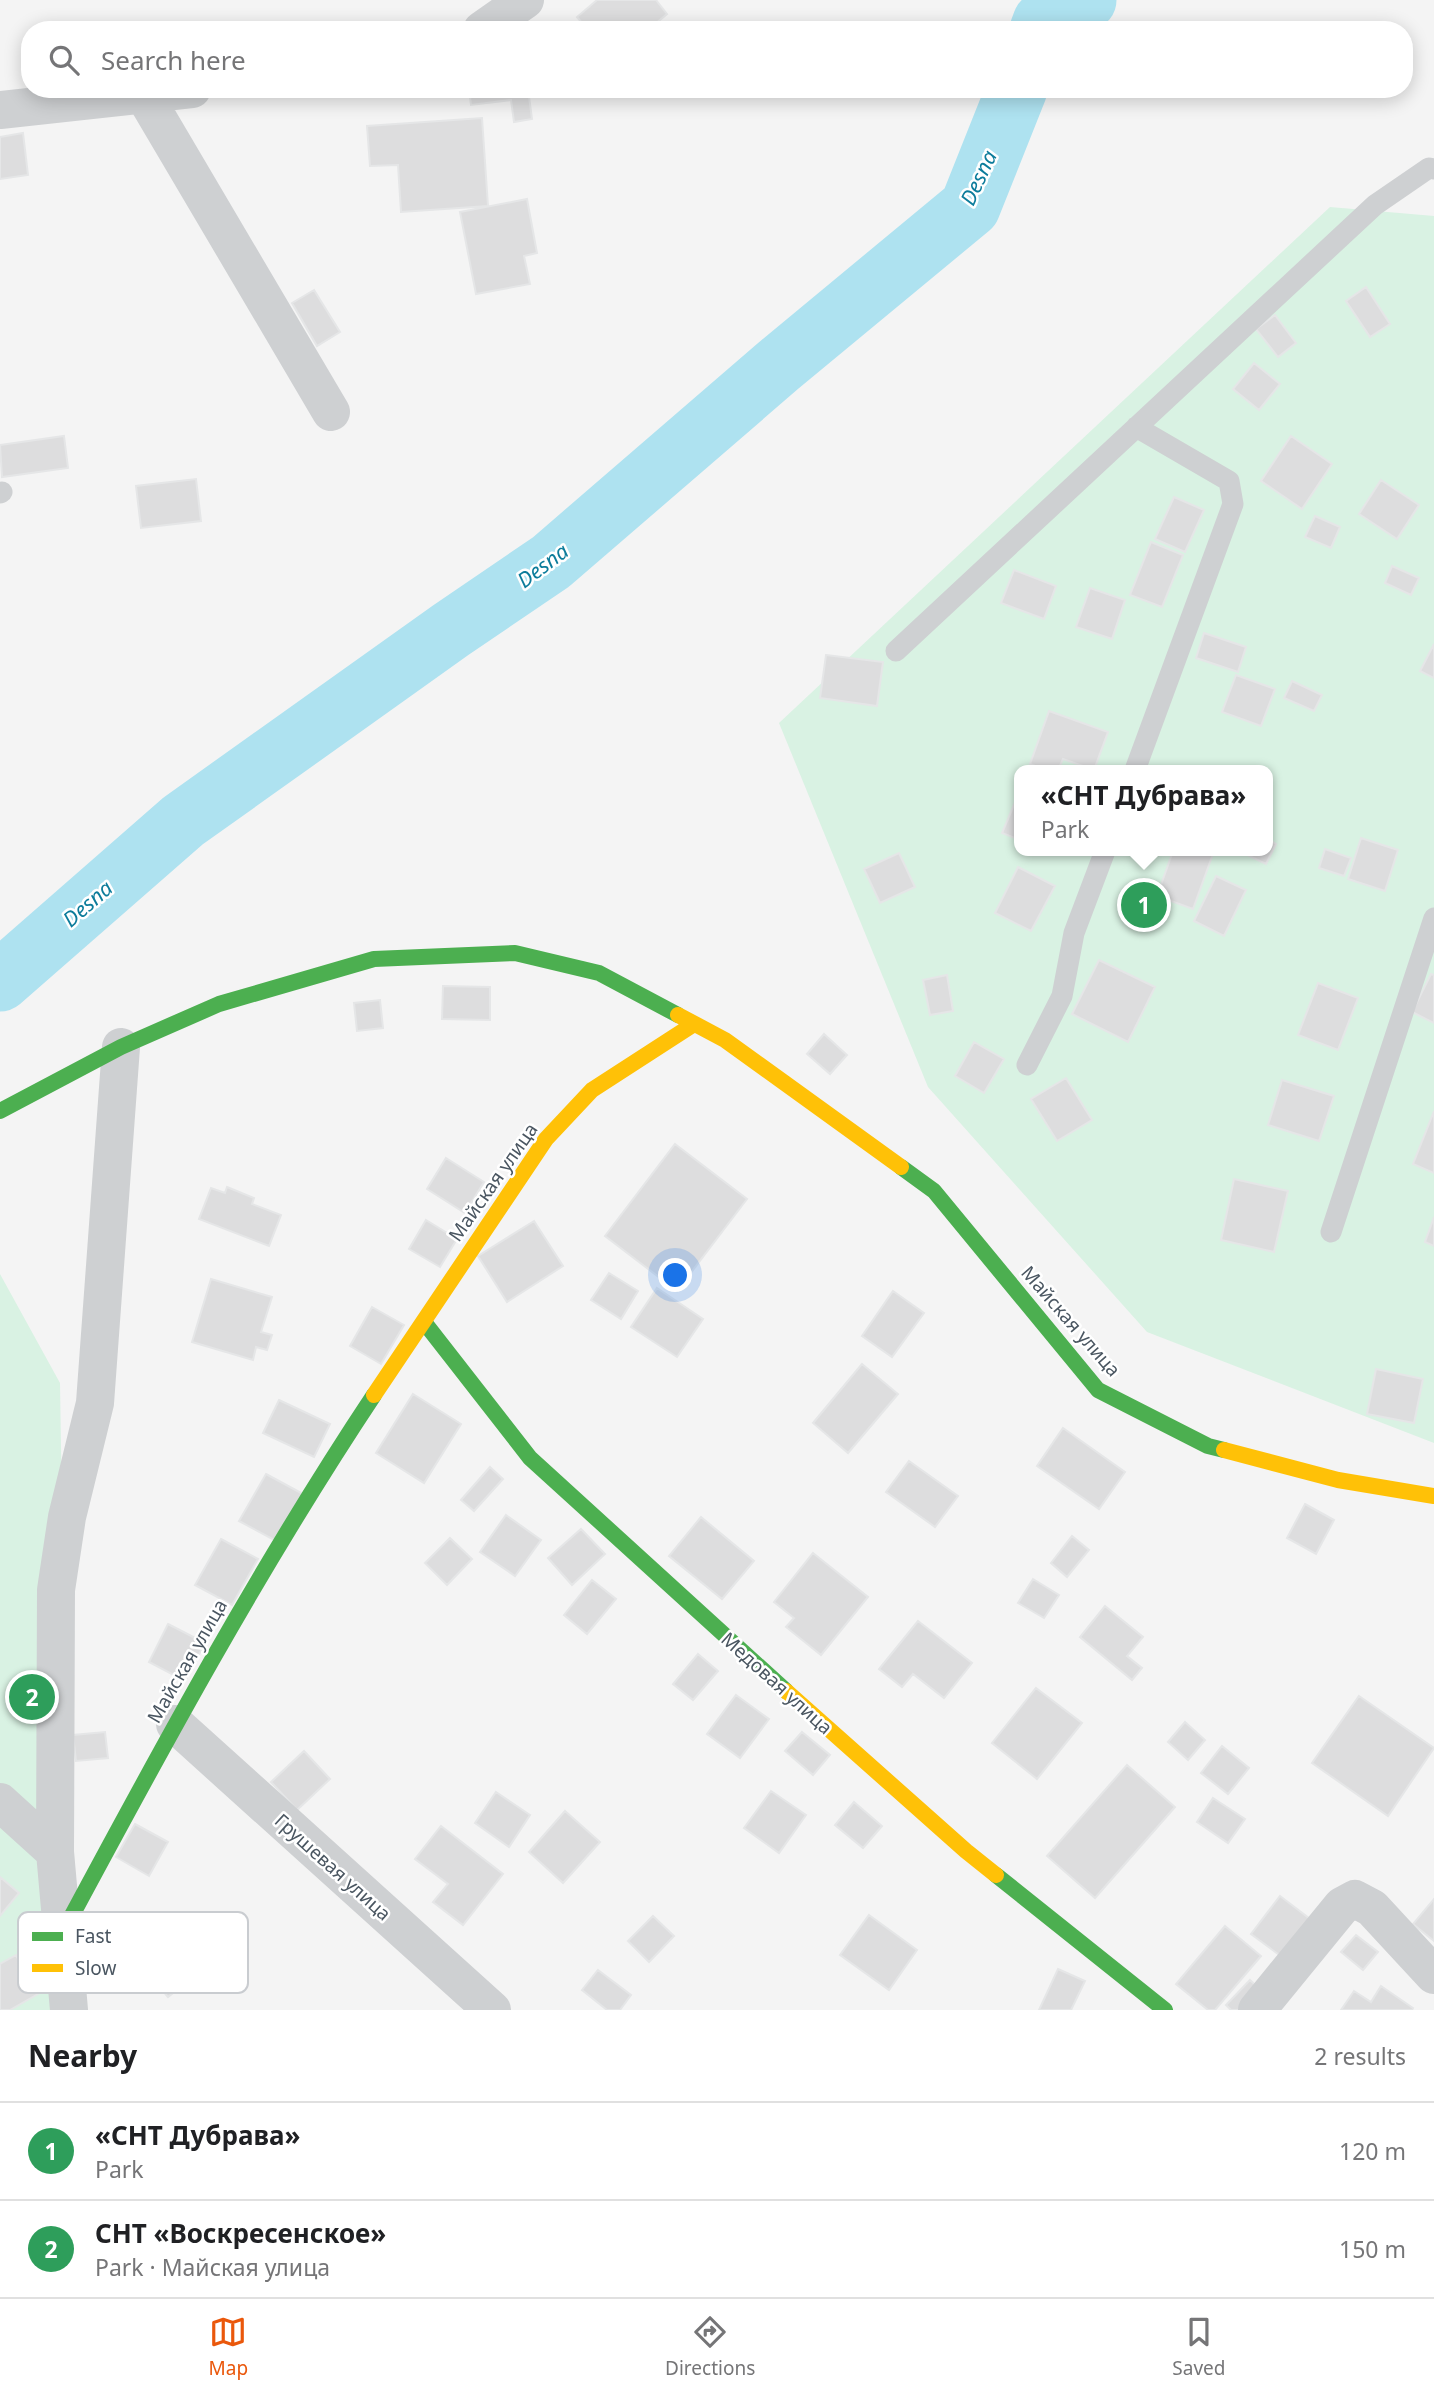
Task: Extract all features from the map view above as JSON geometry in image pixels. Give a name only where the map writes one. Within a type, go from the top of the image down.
[{"type":"street","points":[[495,21],[525,0]]},
{"type":"street","points":[[0,110],[115,98]]},
{"type":"street","points":[[146,98],[331,412]]},
{"type":"street","points":[[0,1111],[121,1047],[219,1004],[374,959],[514,953],[599,973],[694,1024]]},
{"type":"street","name":"Майская улица","points":[[74,1912],[174,1724],[322,1473],[546,1139],[592,1090],[694,1024],[725,1040],[934,1191],[1098,1390],[1208,1446],[1338,1480],[1434,1496]]},
{"type":"street","points":[[60,1912],[55,1852],[56,1590],[67,1517],[95,1403],[121,1047]]},
{"type":"street","name":"Медовая улица","points":[[425,1322],[530,1458],[966,1851],[1165,2010]]},
{"type":"street","name":"Грушевая улица","points":[[174,1724],[492,2010]]},
{"type":"street","points":[[0,1802],[55,1852]]},
{"type":"street","points":[[1257,2010],[1342,1906],[1355,1899],[1372,1908],[1434,1975]]},
{"type":"lane","points":[[896,651],[1375,205],[1429,168],[1434,169]]},
{"type":"lane","points":[[1136,427],[1229,481],[1233,504],[1137,765]]},
{"type":"lane","points":[[1027,1065],[1062,996],[1074,933],[1103,856]]},
{"type":"lane","points":[[1331,1232],[1434,918]]},
{"type":"green space","points":[[1330,207],[1434,216],[1434,1443],[1147,1332],[928,1087],[779,723]]},
{"type":"green space","points":[[0,1274],[60,1383],[68,1912],[18,1912],[18,1993],[70,1993],[70,2010],[0,2010]]},
{"type":"building","points":[[597,0],[656,0],[667,14],[659,21],[580,21],[577,17]]},
{"type":"building","points":[[470,98],[529,98],[532,119],[514,122],[511,100],[471,105]]},
{"type":"building","points":[[482,118],[488,206],[401,212],[398,165],[370,166],[367,126]]},
{"type":"building","points":[[23,133],[28,175],[0,179],[0,137]]},
{"type":"building","points":[[527,199],[537,253],[524,256],[530,284],[476,294],[460,212]]},
{"type":"building","points":[[1366,287],[1390,324],[1370,337],[1346,301]]},
{"type":"building","points":[[314,290],[340,332],[317,346],[292,303]]},
{"type":"building","points":[[1275,315],[1296,343],[1278,357],[1256,329]]},
{"type":"building","points":[[1254,363],[1280,384],[1259,410],[1233,389]]},
{"type":"building","points":[[64,436],[68,468],[2,477],[0,445]]},
{"type":"building","points":[[1291,436],[1332,464],[1302,509],[1261,481]]},
{"type":"building","points":[[196,479],[201,521],[141,528],[136,486]]},
{"type":"building","points":[[1381,480],[1419,505],[1397,539],[1359,514]]},
{"type":"building","points":[[1174,497],[1204,510],[1185,552],[1155,539]]},
{"type":"building","points":[[1315,516],[1340,527],[1331,548],[1305,537]]},
{"type":"building","points":[[1151,542],[1183,555],[1162,607],[1130,595]]},
{"type":"building","points":[[1392,566],[1419,578],[1411,595],[1385,583]]},
{"type":"building","points":[[1014,570],[1056,586],[1044,619],[1001,603]]},
{"type":"building","points":[[1090,588],[1125,600],[1112,639],[1076,627]]},
{"type":"building","points":[[1204,633],[1246,647],[1238,672],[1196,658]]},
{"type":"building","points":[[1434,644],[1434,678],[1420,671]]},
{"type":"building","points":[[826,655],[883,662],[877,706],[820,698]]},
{"type":"building","points":[[1236,675],[1275,689],[1261,726],[1222,712]]},
{"type":"building","points":[[1292,681],[1322,695],[1314,711],[1284,698]]},
{"type":"building","points":[[1049,711],[1108,732],[1096,765],[1080,765],[1063,759],[1060,765],[1030,764]]},
{"type":"building","points":[[1014,805],[1014,838],[1002,833]]},
{"type":"building","points":[[1361,838],[1398,850],[1385,891],[1348,879]]},
{"type":"building","points":[[1325,849],[1351,858],[1344,876],[1319,868]]},
{"type":"building","points":[[899,853],[915,887],[880,903],[864,869]]},
{"type":"building","points":[[1171,856],[1212,856],[1193,909],[1157,896]]},
{"type":"building","points":[[1249,856],[1270,856],[1266,864]]},
{"type":"building","points":[[1018,867],[1055,886],[1031,931],[995,913]]},
{"type":"building","points":[[1216,876],[1246,890],[1224,936],[1194,921]]},
{"type":"building","points":[[1099,960],[1155,987],[1128,1042],[1072,1014]]},
{"type":"building","points":[[1431,974],[1434,975],[1434,1023],[1412,1012]]},
{"type":"building","points":[[947,975],[953,1011],[930,1015],[923,980]]},
{"type":"building","points":[[1318,983],[1358,998],[1338,1050],[1298,1035]]},
{"type":"building","points":[[443,986],[490,987],[490,1020],[442,1019]]},
{"type":"building","points":[[380,1000],[383,1028],[357,1031],[354,1003]]},
{"type":"building","points":[[824,1034],[847,1055],[830,1074],[807,1054]]},
{"type":"building","points":[[974,1042],[1004,1059],[984,1093],[955,1076]]},
{"type":"building","points":[[1066,1078],[1092,1120],[1057,1141],[1031,1099]]},
{"type":"building","points":[[1282,1080],[1334,1096],[1319,1141],[1268,1125]]},
{"type":"building","points":[[1434,1111],[1434,1173],[1413,1164]]},
{"type":"building","points":[[675,1144],[747,1199],[677,1291],[605,1236]]},
{"type":"building","points":[[446,1158],[484,1182],[465,1213],[427,1189]]},
{"type":"building","points":[[1234,1179],[1288,1191],[1274,1252],[1221,1240]]},
{"type":"building","points":[[227,1187],[254,1198],[252,1204],[281,1215],[269,1246],[199,1219],[211,1188],[225,1193]]},
{"type":"building","points":[[1434,1217],[1434,1246],[1425,1242]]},
{"type":"building","points":[[426,1220],[457,1239],[440,1267],[409,1249]]},
{"type":"building","points":[[534,1221],[563,1266],[507,1302],[478,1256]]},
{"type":"building","points":[[609,1273],[638,1291],[621,1319],[591,1300]]},
{"type":"building","points":[[211,1279],[272,1297],[261,1332],[272,1335],[267,1350],[256,1347],[253,1360],[192,1342]]},
{"type":"building","points":[[657,1288],[703,1319],[677,1357],[631,1327]]},
{"type":"building","points":[[893,1291],[924,1313],[892,1357],[862,1336]]},
{"type":"building","points":[[372,1307],[404,1325],[381,1364],[350,1346]]},
{"type":"building","points":[[862,1364],[898,1394],[848,1453],[813,1423]]},
{"type":"building","points":[[1376,1369],[1423,1379],[1414,1423],[1367,1414]]},
{"type":"building","points":[[413,1394],[461,1424],[424,1483],[376,1453]]},
{"type":"building","points":[[279,1400],[330,1424],[314,1457],[263,1433]]},
{"type":"building","points":[[1063,1428],[1125,1472],[1099,1509],[1037,1466]]},
{"type":"building","points":[[909,1461],[958,1496],[935,1527],[886,1492]]},
{"type":"building","points":[[490,1467],[503,1479],[474,1511],[461,1500]]},
{"type":"building","points":[[266,1474],[303,1494],[276,1541],[239,1521]]},
{"type":"building","points":[[1305,1504],[1334,1520],[1316,1554],[1287,1538]]},
{"type":"building","points":[[506,1515],[541,1540],[515,1576],[480,1552]]},
{"type":"building","points":[[701,1517],[754,1561],[722,1599],[669,1556]]},
{"type":"building","points":[[581,1529],[605,1554],[572,1585],[548,1558]]},
{"type":"building","points":[[1072,1536],[1089,1550],[1067,1577],[1051,1563]]},
{"type":"building","points":[[450,1538],[472,1559],[447,1585],[425,1563]]},
{"type":"building","points":[[221,1539],[258,1559],[232,1605],[195,1585]]},
{"type":"building","points":[[813,1553],[868,1597],[821,1655],[786,1627],[794,1618],[774,1602]]},
{"type":"building","points":[[1033,1579],[1059,1595],[1044,1618],[1018,1603]]},
{"type":"building","points":[[592,1580],[616,1599],[587,1634],[564,1615]]},
{"type":"building","points":[[1105,1606],[1143,1637],[1127,1656],[1142,1668],[1132,1680],[1080,1637]]},
{"type":"building","points":[[918,1621],[972,1663],[944,1698],[913,1674],[902,1687],[879,1669]]},
{"type":"building","points":[[168,1624],[205,1643],[185,1681],[149,1662]]},
{"type":"building","points":[[698,1654],[718,1671],[693,1700],[673,1684]]},
{"type":"building","points":[[1036,1688],[1082,1723],[1037,1779],[992,1743]]},
{"type":"building","points":[[736,1695],[769,1719],[740,1758],[707,1734]]},
{"type":"building","points":[[1359,1696],[1434,1748],[1388,1816],[1312,1763]]},
{"type":"building","points":[[1185,1722],[1205,1740],[1188,1760],[1168,1742]]},
{"type":"building","points":[[105,1732],[108,1758],[76,1761],[73,1735]]},
{"type":"building","points":[[802,1732],[830,1755],[813,1775],[785,1751]]},
{"type":"building","points":[[1222,1746],[1249,1768],[1228,1794],[1201,1773]]},
{"type":"building","points":[[304,1751],[330,1779],[297,1810],[271,1782]]},
{"type":"building","points":[[1127,1765],[1175,1807],[1095,1898],[1047,1856]]},
{"type":"building","points":[[771,1791],[806,1815],[779,1853],[744,1828]]},
{"type":"building","points":[[496,1792],[530,1815],[509,1847],[475,1823]]},
{"type":"building","points":[[1213,1798],[1245,1819],[1228,1843],[1197,1822]]},
{"type":"building","points":[[854,1802],[882,1826],[863,1848],[835,1825]]},
{"type":"building","points":[[565,1811],[600,1842],[563,1883],[529,1852]]},
{"type":"building","points":[[135,1824],[168,1842],[149,1876],[116,1857]]},
{"type":"building","points":[[441,1826],[503,1874],[463,1925],[433,1902],[448,1884],[415,1859]]},
{"type":"building","points":[[0,1877],[19,1893],[0,1916]]},
{"type":"building","points":[[1280,1896],[1318,1925],[1290,1963],[1251,1934]]},
{"type":"building","points":[[1434,1899],[1434,1941],[1413,1924]]},
{"type":"building","points":[[869,1915],[917,1950],[889,1990],[840,1955]]},
{"type":"building","points":[[653,1916],[674,1936],[649,1962],[628,1941]]},
{"type":"building","points":[[1225,1926],[1261,1956],[1215,2010],[1208,2010],[1176,1984]]},
{"type":"building","points":[[1356,1935],[1378,1952],[1363,1970],[1341,1952]]},
{"type":"building","points":[[16,1955],[18,1993],[38,1994],[10,2010],[0,2010],[0,1964]]},
{"type":"building","points":[[1058,1969],[1085,1981],[1071,2010],[1039,2010]]},
{"type":"building","points":[[598,1970],[631,1995],[620,2010],[607,2010],[582,1990]]},
{"type":"building","points":[[1250,1980],[1264,1993],[1249,2010],[1231,2010],[1226,2005]]},
{"type":"building","points":[[1381,1986],[1413,2008],[1412,2010],[1341,2010],[1354,1991],[1371,2002]]},
{"type":"waterway","name":"Desna","points":[[1045,21],[1086,0]]},
{"type":"waterway","name":"Desna","points":[[0,981],[183,821],[551,562],[778,366],[970,207],[1013,98]]},
{"type":"traffic: fast","points":[[0,1111],[121,1047],[219,1004],[374,959],[515,953],[599,973],[678,1015]]},
{"type":"traffic: fast","points":[[901,1167],[934,1191],[1098,1390],[1208,1446],[1224,1450]]},
{"type":"traffic: fast","points":[[424,1322],[530,1458],[786,1691]]},
{"type":"traffic: fast","points":[[74,1912],[173,1729],[251,1593],[374,1395]]},
{"type":"traffic: fast","points":[[996,1875],[1165,2010]]},
{"type":"traffic: slow","points":[[678,1015],[725,1040],[901,1167]]},
{"type":"traffic: slow","points":[[374,1395],[546,1139],[592,1090],[694,1024]]},
{"type":"traffic: slow","points":[[1224,1450],[1338,1480],[1434,1496]]},
{"type":"traffic: slow","points":[[786,1691],[996,1875]]},
{"type":"place","name":"«СНТ Дубрава»","points":[[1144,905]]},
{"type":"place","name":"СНТ «Воскресенское»","points":[[32,1697]]}]
